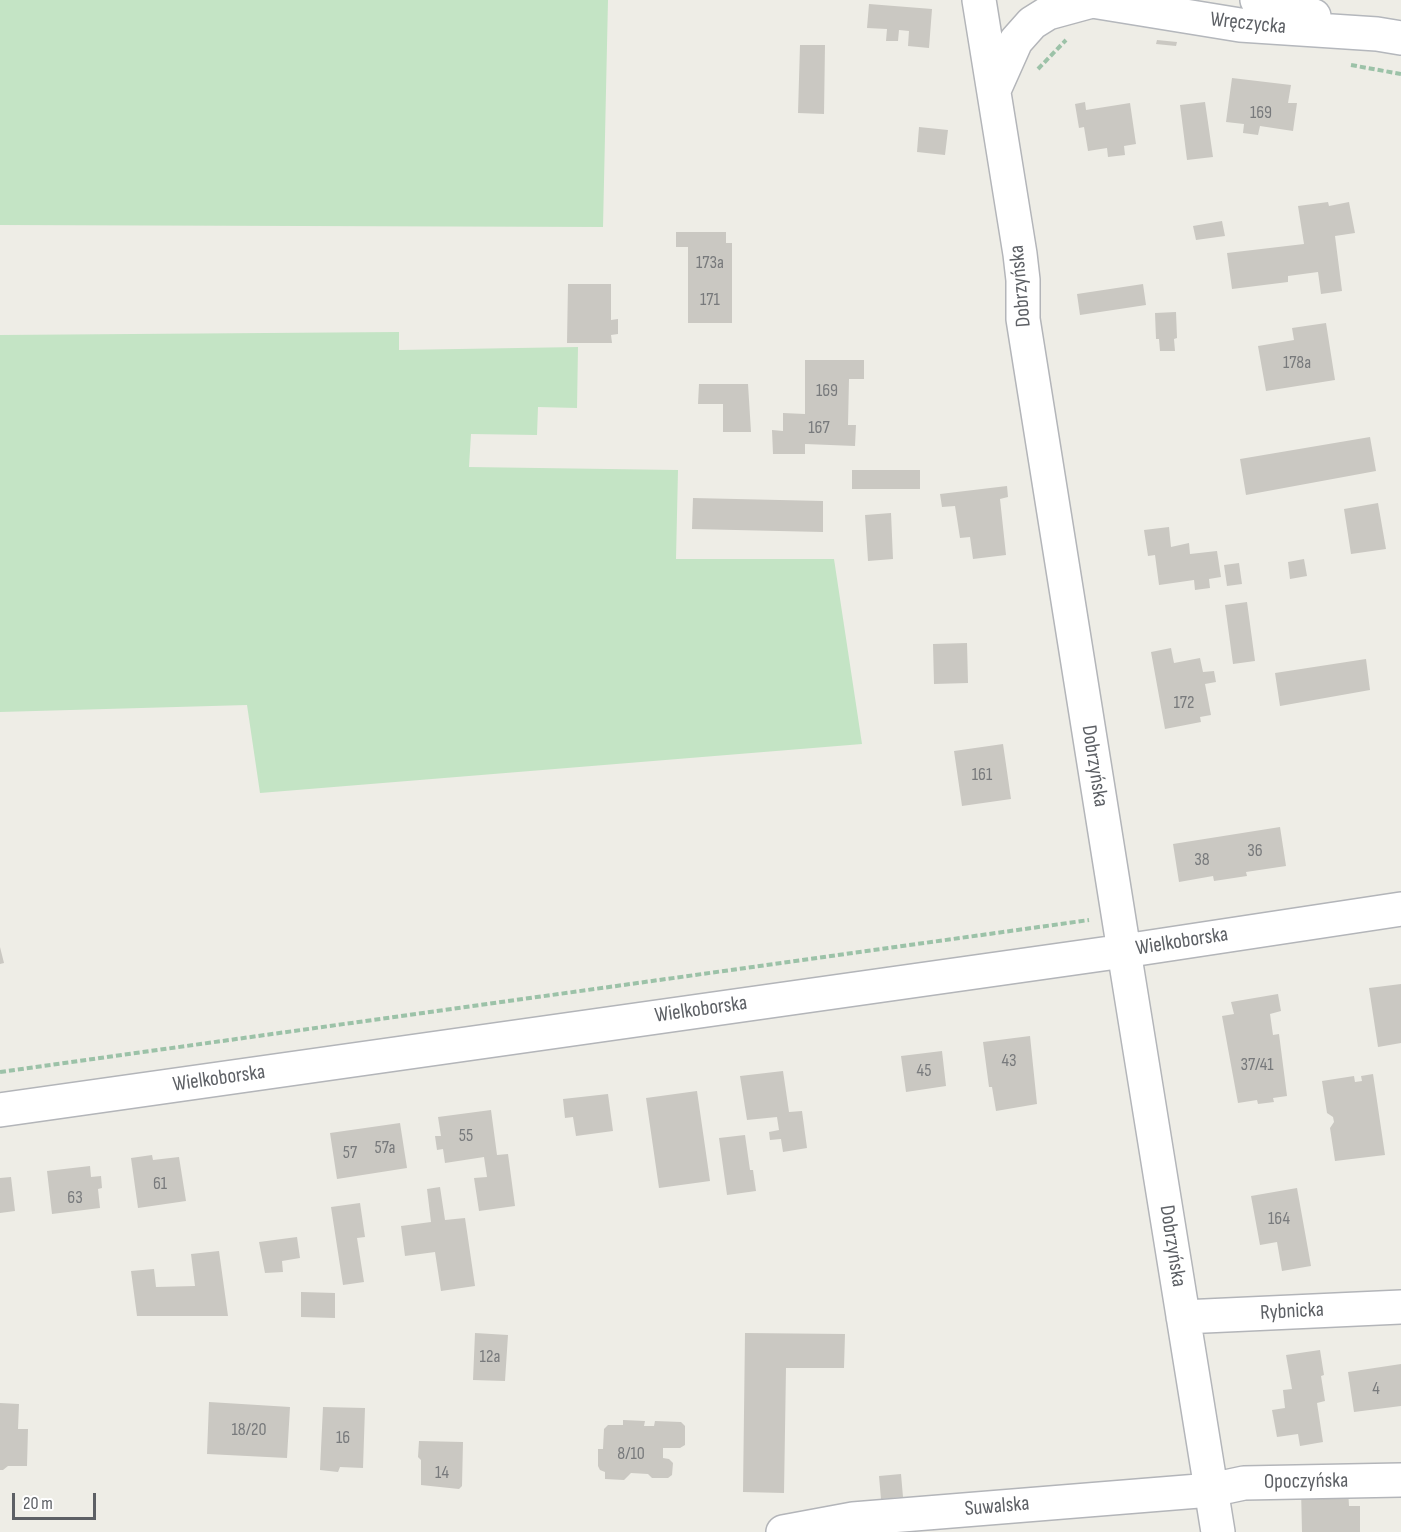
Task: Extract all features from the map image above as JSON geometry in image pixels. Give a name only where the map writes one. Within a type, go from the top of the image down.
[{"type":"street","name":"Dobrzyńska","points":[[979,0],[995,88],[1021,263],[1023,319],[1218,1532]]},
{"type":"street","name":"Wręczycka","points":[[1257,0],[1389,36]]},
{"type":"street","points":[[995,88],[1016,41],[1032,22],[1048,13],[1089,1]]},
{"type":"street","name":"Wręczycka","points":[[1089,1],[1240,25],[1389,36]]},
{"type":"street","name":"Wielkoborska","points":[[0,1110],[1124,951],[1401,909]]},
{"type":"street","name":"Rybnicka","points":[[1183,1317],[1401,1306]]},
{"type":"street","name":"Opoczyńska","points":[[1211,1490],[1244,1483],[1401,1480]]},
{"type":"street","name":"Suwalska","points":[[783,1532],[853,1519],[1211,1490]]},
{"type":"path","points":[[0,1072],[1088,922],[1092,915]]},
{"type":"green space","points":[[0,0],[608,0],[603,227],[0,225]]},
{"type":"green space","points":[[399,332],[399,350],[578,347],[577,408],[538,407],[537,435],[471,434],[469,467],[678,470],[676,559],[834,559],[862,744],[260,793],[247,705],[0,712],[0,335]]},
{"type":"building","points":[[869,4],[932,9],[929,48],[908,46],[909,31],[899,30],[898,41],[886,41],[887,29],[867,28]]},
{"type":"building","points":[[1157,40],[1177,42],[1176,46],[1156,44]]},
{"type":"building","points":[[800,45],[825,45],[824,114],[798,113]]},
{"type":"building","points":[[1232,78],[1291,85],[1288,103],[1297,103],[1293,131],[1260,126],[1258,135],[1243,133],[1244,124],[1226,122]]},
{"type":"building","points":[[1085,102],[1086,110],[1130,103],[1136,144],[1124,146],[1125,155],[1108,157],[1107,148],[1088,151],[1084,127],[1079,128],[1075,104]]},
{"type":"building","points":[[1205,102],[1213,157],[1187,160],[1180,105]]},
{"type":"building","points":[[919,127],[948,130],[945,155],[917,152]]},
{"type":"building","points":[[1328,202],[1329,206],[1349,202],[1355,233],[1335,236],[1342,291],[1321,294],[1318,272],[1288,276],[1288,282],[1232,289],[1227,253],[1304,244],[1298,206]]},
{"type":"building","points":[[1222,221],[1225,236],[1196,240],[1193,226]]},
{"type":"building","points":[[676,232],[726,232],[726,243],[732,243],[732,323],[688,323],[688,247],[676,247]]},
{"type":"building","points":[[568,284],[611,284],[611,320],[618,319],[618,334],[611,335],[612,343],[567,343]]},
{"type":"building","points":[[1143,284],[1146,305],[1080,315],[1077,294]]},
{"type":"building","points":[[1176,312],[1175,351],[1160,351],[1159,339],[1156,339],[1155,313]]},
{"type":"building","points":[[1326,323],[1335,380],[1266,391],[1258,346],[1294,340],[1292,328]]},
{"type":"building","points":[[805,360],[864,360],[864,379],[849,379],[848,425],[856,425],[855,446],[805,444],[805,454],[773,454],[772,430],[783,431],[783,413],[805,414]]},
{"type":"building","points":[[699,384],[748,384],[751,432],[723,432],[723,404],[698,404]]},
{"type":"building","points":[[1370,437],[1376,471],[1246,495],[1240,459]]},
{"type":"building","points":[[852,470],[920,470],[920,489],[852,489]]},
{"type":"building","points":[[1007,486],[1008,497],[1000,499],[1006,555],[973,559],[970,537],[960,538],[955,506],[942,507],[940,494]]},
{"type":"building","points":[[693,498],[823,501],[823,532],[692,529]]},
{"type":"building","points":[[1378,503],[1386,549],[1351,554],[1344,509]]},
{"type":"building","points":[[891,513],[893,559],[868,561],[865,515]]},
{"type":"building","points":[[1169,527],[1171,547],[1189,543],[1190,554],[1217,551],[1221,577],[1209,579],[1210,588],[1195,590],[1194,580],[1159,585],[1155,555],[1148,556],[1144,530]]},
{"type":"building","points":[[1304,559],[1307,576],[1290,579],[1288,562]]},
{"type":"building","points":[[1239,563],[1242,584],[1227,586],[1224,565]]},
{"type":"building","points":[[1247,602],[1255,661],[1233,664],[1225,605]]},
{"type":"building","points":[[967,643],[968,683],[934,684],[933,644]]},
{"type":"building","points":[[1171,648],[1174,663],[1200,658],[1203,672],[1214,671],[1216,682],[1205,684],[1211,715],[1200,717],[1201,722],[1165,729],[1151,652]]},
{"type":"building","points":[[1366,659],[1370,690],[1280,706],[1275,673]]},
{"type":"building","points":[[1003,744],[1011,799],[962,806],[954,751]]},
{"type":"building","points":[[1280,827],[1286,866],[1246,872],[1247,876],[1214,881],[1213,876],[1179,882],[1173,844]]},
{"type":"building","points":[[0,947],[4,963],[0,964]]},
{"type":"building","points":[[1401,984],[1401,1043],[1378,1047],[1369,988]]},
{"type":"building","points":[[1278,994],[1281,1011],[1270,1014],[1273,1035],[1279,1034],[1287,1096],[1273,1098],[1274,1102],[1258,1104],[1257,1100],[1238,1103],[1222,1016],[1234,1014],[1231,1002]]},
{"type":"building","points":[[1030,1036],[1037,1104],[996,1111],[992,1087],[989,1087],[983,1042]]},
{"type":"building","points":[[942,1051],[946,1086],[906,1092],[901,1056]]},
{"type":"building","points":[[783,1071],[789,1112],[802,1111],[807,1148],[783,1152],[781,1139],[770,1140],[769,1132],[779,1130],[777,1117],[747,1120],[740,1076]]},
{"type":"building","points":[[1373,1074],[1385,1155],[1335,1161],[1330,1128],[1334,1122],[1333,1117],[1327,1113],[1322,1081],[1354,1076],[1355,1082],[1362,1081],[1361,1076]]},
{"type":"building","points":[[697,1091],[710,1181],[659,1188],[646,1098]]},
{"type":"building","points":[[608,1094],[613,1131],[576,1136],[573,1117],[565,1118],[563,1099]]},
{"type":"building","points":[[491,1110],[497,1155],[508,1154],[515,1206],[479,1211],[474,1178],[487,1177],[484,1157],[445,1163],[443,1149],[437,1150],[435,1136],[441,1136],[438,1117]]},
{"type":"building","points":[[400,1123],[407,1168],[337,1179],[330,1133]]},
{"type":"building","points":[[745,1135],[750,1170],[753,1170],[756,1191],[727,1195],[719,1138]]},
{"type":"building","points":[[152,1155],[153,1160],[179,1157],[186,1201],[138,1208],[131,1158]]},
{"type":"building","points":[[90,1166],[91,1177],[101,1176],[102,1188],[98,1189],[100,1208],[52,1214],[47,1171]]},
{"type":"building","points":[[11,1177],[15,1211],[0,1213],[0,1178]]},
{"type":"building","points":[[440,1187],[445,1220],[465,1218],[475,1286],[441,1291],[435,1252],[405,1256],[401,1226],[431,1222],[427,1189]]},
{"type":"building","points":[[1297,1188],[1311,1266],[1282,1271],[1277,1242],[1260,1245],[1251,1196]]},
{"type":"building","points":[[360,1203],[365,1237],[357,1238],[364,1282],[343,1285],[331,1207]]},
{"type":"building","points":[[297,1237],[300,1258],[282,1261],[283,1272],[265,1273],[259,1242]]},
{"type":"building","points":[[219,1251],[228,1316],[137,1316],[131,1271],[154,1269],[156,1287],[195,1286],[191,1254]]},
{"type":"building","points":[[301,1292],[335,1293],[335,1318],[301,1317]]},
{"type":"building","points":[[475,1333],[508,1335],[505,1381],[473,1380]]},
{"type":"building","points":[[745,1333],[845,1334],[844,1368],[786,1368],[784,1493],[743,1492]]},
{"type":"building","points":[[1320,1350],[1325,1401],[1317,1403],[1323,1442],[1300,1446],[1298,1434],[1277,1437],[1272,1410],[1285,1408],[1283,1390],[1292,1389],[1286,1355]]},
{"type":"building","points":[[1401,1364],[1401,1406],[1354,1412],[1348,1372]]},
{"type":"building","points":[[209,1402],[290,1407],[287,1458],[207,1454]]},
{"type":"building","points":[[0,1403],[19,1404],[18,1429],[28,1429],[27,1466],[8,1466],[0,1470]]},
{"type":"building","points":[[323,1407],[365,1408],[363,1468],[340,1467],[338,1472],[320,1470]]},
{"type":"building","points":[[623,1420],[645,1421],[644,1426],[654,1426],[655,1421],[681,1422],[685,1426],[685,1445],[680,1448],[663,1448],[663,1458],[673,1463],[672,1475],[668,1478],[652,1478],[648,1474],[631,1473],[624,1480],[605,1479],[605,1472],[598,1466],[598,1449],[603,1449],[604,1429],[608,1425],[623,1425]]},
{"type":"building","points":[[419,1441],[463,1442],[462,1486],[459,1489],[421,1485]]},
{"type":"building","points":[[901,1474],[903,1497],[881,1499],[879,1476]]},
{"type":"building","points":[[1348,1488],[1349,1506],[1360,1506],[1360,1532],[1302,1532],[1301,1489]]}]
